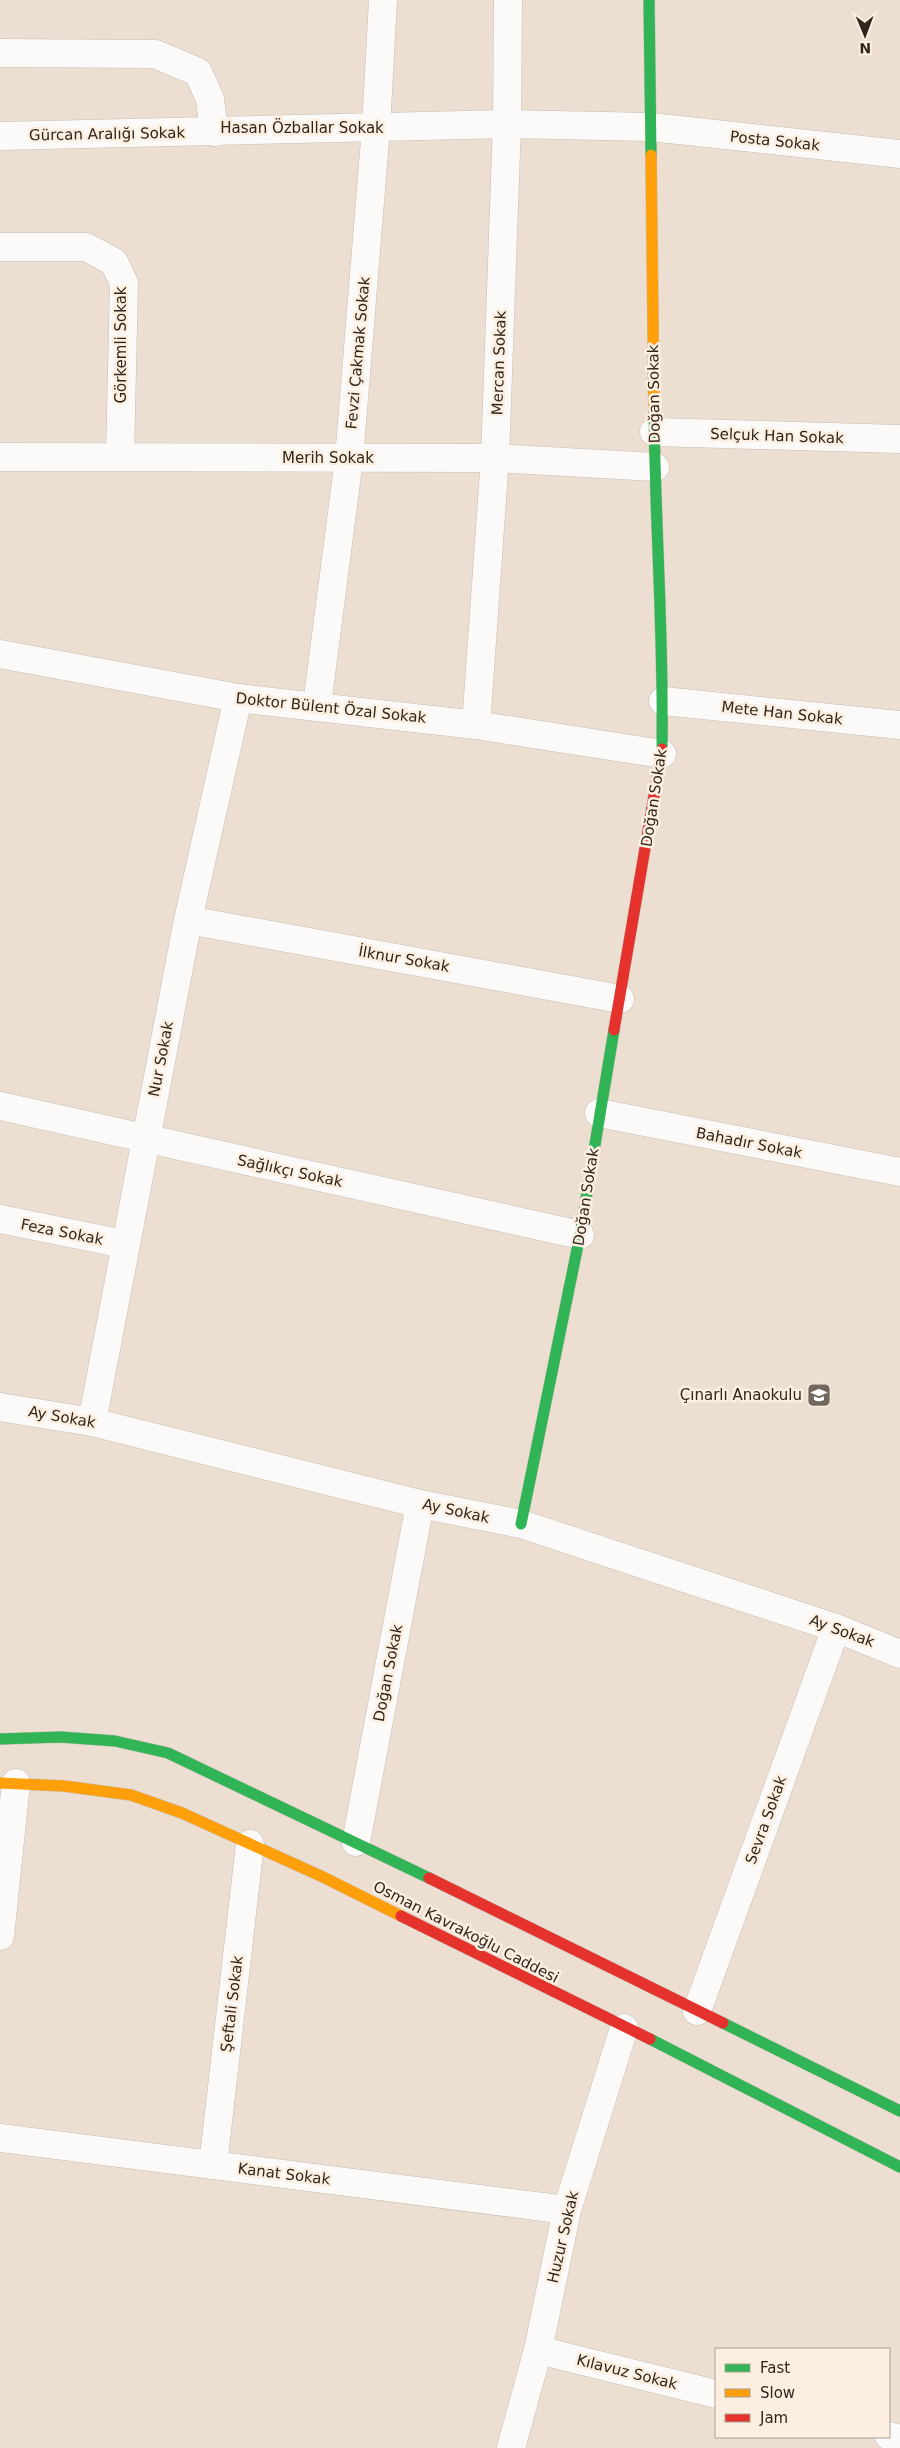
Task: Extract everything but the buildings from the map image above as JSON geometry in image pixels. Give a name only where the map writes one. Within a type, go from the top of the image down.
[{"type":"street","name":"Fevzi Çakmak Sokak","points":[[317,705],[349,459],[376,128],[383,0]]},
{"type":"street","name":"Mercan Sokak","points":[[476,725],[496,458],[508,0]]},
{"type":"street","name":"Doğan Sokak","points":[[521,1524],[580,1235],[599,1113],[662,754],[663,701],[654,432],[649,0]]},
{"type":"street","name":"Hasan Özballar Sokak","points":[[0,53],[155,54],[198,72],[210,99],[214,132],[506,124],[651,127]]},
{"type":"street","name":"Posta Sokak","points":[[651,127],[900,154]]},
{"type":"street","name":"Gürcan Aralığı Sokak","points":[[0,136],[214,132]]},
{"type":"street","name":"Görkemli Sokak","points":[[0,247],[86,247],[114,262],[124,283],[120,457]]},
{"type":"street","name":"Selçuk Han Sokak","points":[[654,432],[900,440]]},
{"type":"street","name":"Merih Sokak","points":[[0,457],[496,458],[655,467]]},
{"type":"street","name":"Doktor Bülent Özal Sokak","points":[[0,654],[238,698],[317,705],[476,725],[662,754]]},
{"type":"street","name":"Nur Sokak","points":[[92,1422],[124,1244],[188,920],[238,698]]},
{"type":"street","name":"Mete Han Sokak","points":[[663,701],[900,724]]},
{"type":"street","name":"İlknur Sokak","points":[[188,920],[620,998]]},
{"type":"street","name":"Sağlıkçı Sokak","points":[[0,1106],[580,1235]]},
{"type":"street","name":"Bahadır Sokak","points":[[599,1113],[900,1172]]},
{"type":"street","name":"Feza Sokak","points":[[0,1219],[124,1244]]},
{"type":"street","name":"Ay Sokak","points":[[0,1407],[92,1422],[420,1504],[521,1524],[836,1628],[900,1654]]},
{"type":"street","name":"Doğan Sokak","points":[[356,1842],[420,1504]]},
{"type":"street","name":"Sevra Sokak","points":[[697,2012],[836,1628]]},
{"type":"street","name":"Osman Kavrakoğlu Caddesi","points":[[0,1739],[60,1737],[115,1741],[168,1753],[356,1842],[900,2111]]},
{"type":"street","name":"Osman Kavrakoğlu Caddesi","points":[[8,1783],[64,1786],[131,1795],[182,1813],[359,1895],[722,2075],[900,2167]]},
{"type":"street","points":[[0,1936],[8,1783]]},
{"type":"street","name":"Şeftali Sokak","points":[[213,2165],[250,1844]]},
{"type":"street","name":"Huzur Sokak","points":[[511,2448],[538,2350],[567,2210],[624,2028]]},
{"type":"street","name":"Kanat Sokak","points":[[0,2138],[567,2210]]},
{"type":"street","name":"Kılavuz Sokak","points":[[538,2350],[715,2394]]},
{"type":"traffic: fast","points":[[649,0],[651,155]]},
{"type":"traffic: fast","points":[[654,411],[662,665],[662,749]]},
{"type":"traffic: fast","points":[[521,1524],[580,1235],[614,1030]]},
{"type":"traffic: fast","points":[[0,1739],[60,1737],[115,1741],[168,1753],[429,1878]]},
{"type":"traffic: fast","points":[[723,2023],[900,2111]]},
{"type":"traffic: fast","points":[[650,2039],[900,2167]]},
{"type":"traffic: slow","points":[[651,155],[654,411]]},
{"type":"traffic: slow","points":[[0,1783],[64,1786],[131,1795],[182,1813],[323,1877],[401,1916]]},
{"type":"traffic: jam","points":[[614,1030],[662,749]]},
{"type":"traffic: jam","points":[[429,1878],[723,2023]]},
{"type":"traffic: jam","points":[[401,1916],[650,2039]]},
{"type":"place","name":"Çınarlı Anaokulu","points":[[819,1395]]}]
